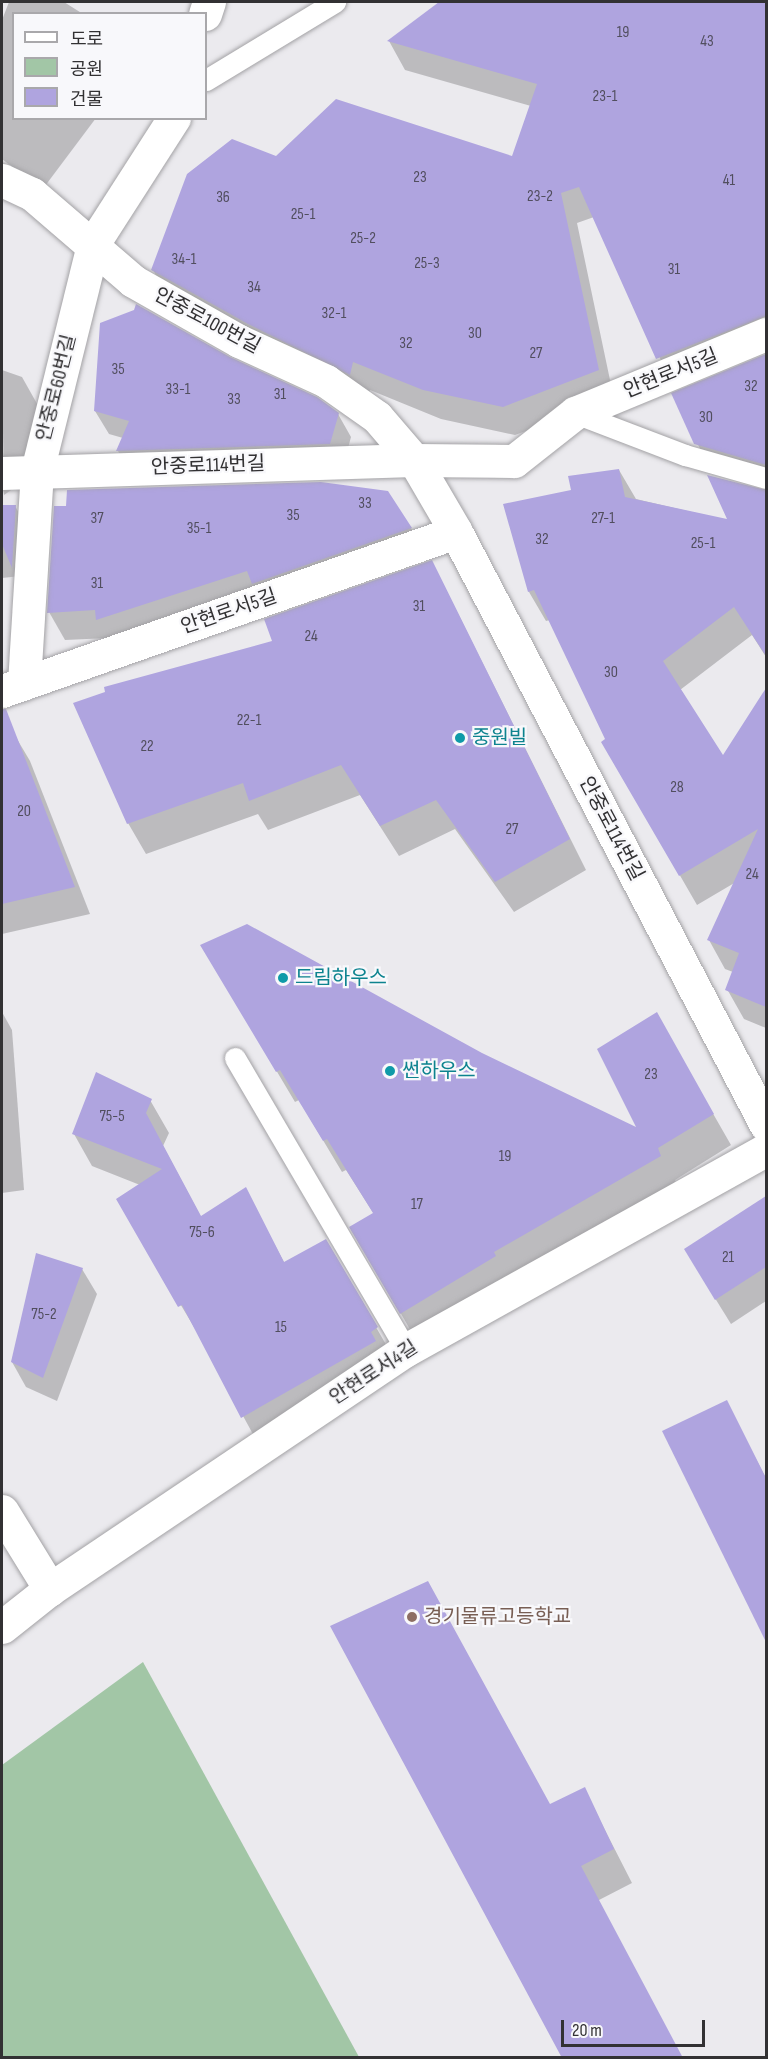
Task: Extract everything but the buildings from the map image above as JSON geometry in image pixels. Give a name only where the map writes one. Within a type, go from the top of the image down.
[{"type":"street","name":"안중로60번길","points":[[13,687],[37,471],[93,244],[173,120]]},
{"type":"street","name":"안중로100번길","points":[[2,180],[32,194],[93,244],[133,281],[239,341],[326,381],[377,417],[414,460],[456,532]]},
{"type":"street","name":"안현로서5길","points":[[414,460],[514,461],[575,413],[766,334]]},
{"type":"street","name":"안중로114번길","points":[[2,473],[414,460]]},
{"type":"street","name":"안현로서5길","points":[[13,687],[456,532]]},
{"type":"street","name":"안중로114번길","points":[[456,532],[766,1125]]},
{"type":"street","name":"안현로서4길","points":[[2,1627],[50,1589],[405,1350],[766,1149]]},
{"type":"street","points":[[2,1511],[50,1589]]},
{"type":"lane","points":[[207,79],[335,2]]},
{"type":"lane","points":[[575,413],[685,455],[766,478]]},
{"type":"lane","points":[[235,1058],[405,1350]]},
{"type":"green space","points":[[143,1662],[359,2057],[2,2057],[2,1765]]},
{"type":"place","name":"중원빌","points":[[460,738]]},
{"type":"place","name":"드림하우스","points":[[283,978]]},
{"type":"place","name":"썬하우스","points":[[390,1071]]},
{"type":"place","name":"경기물류고등학교","points":[[412,1617]]}]
